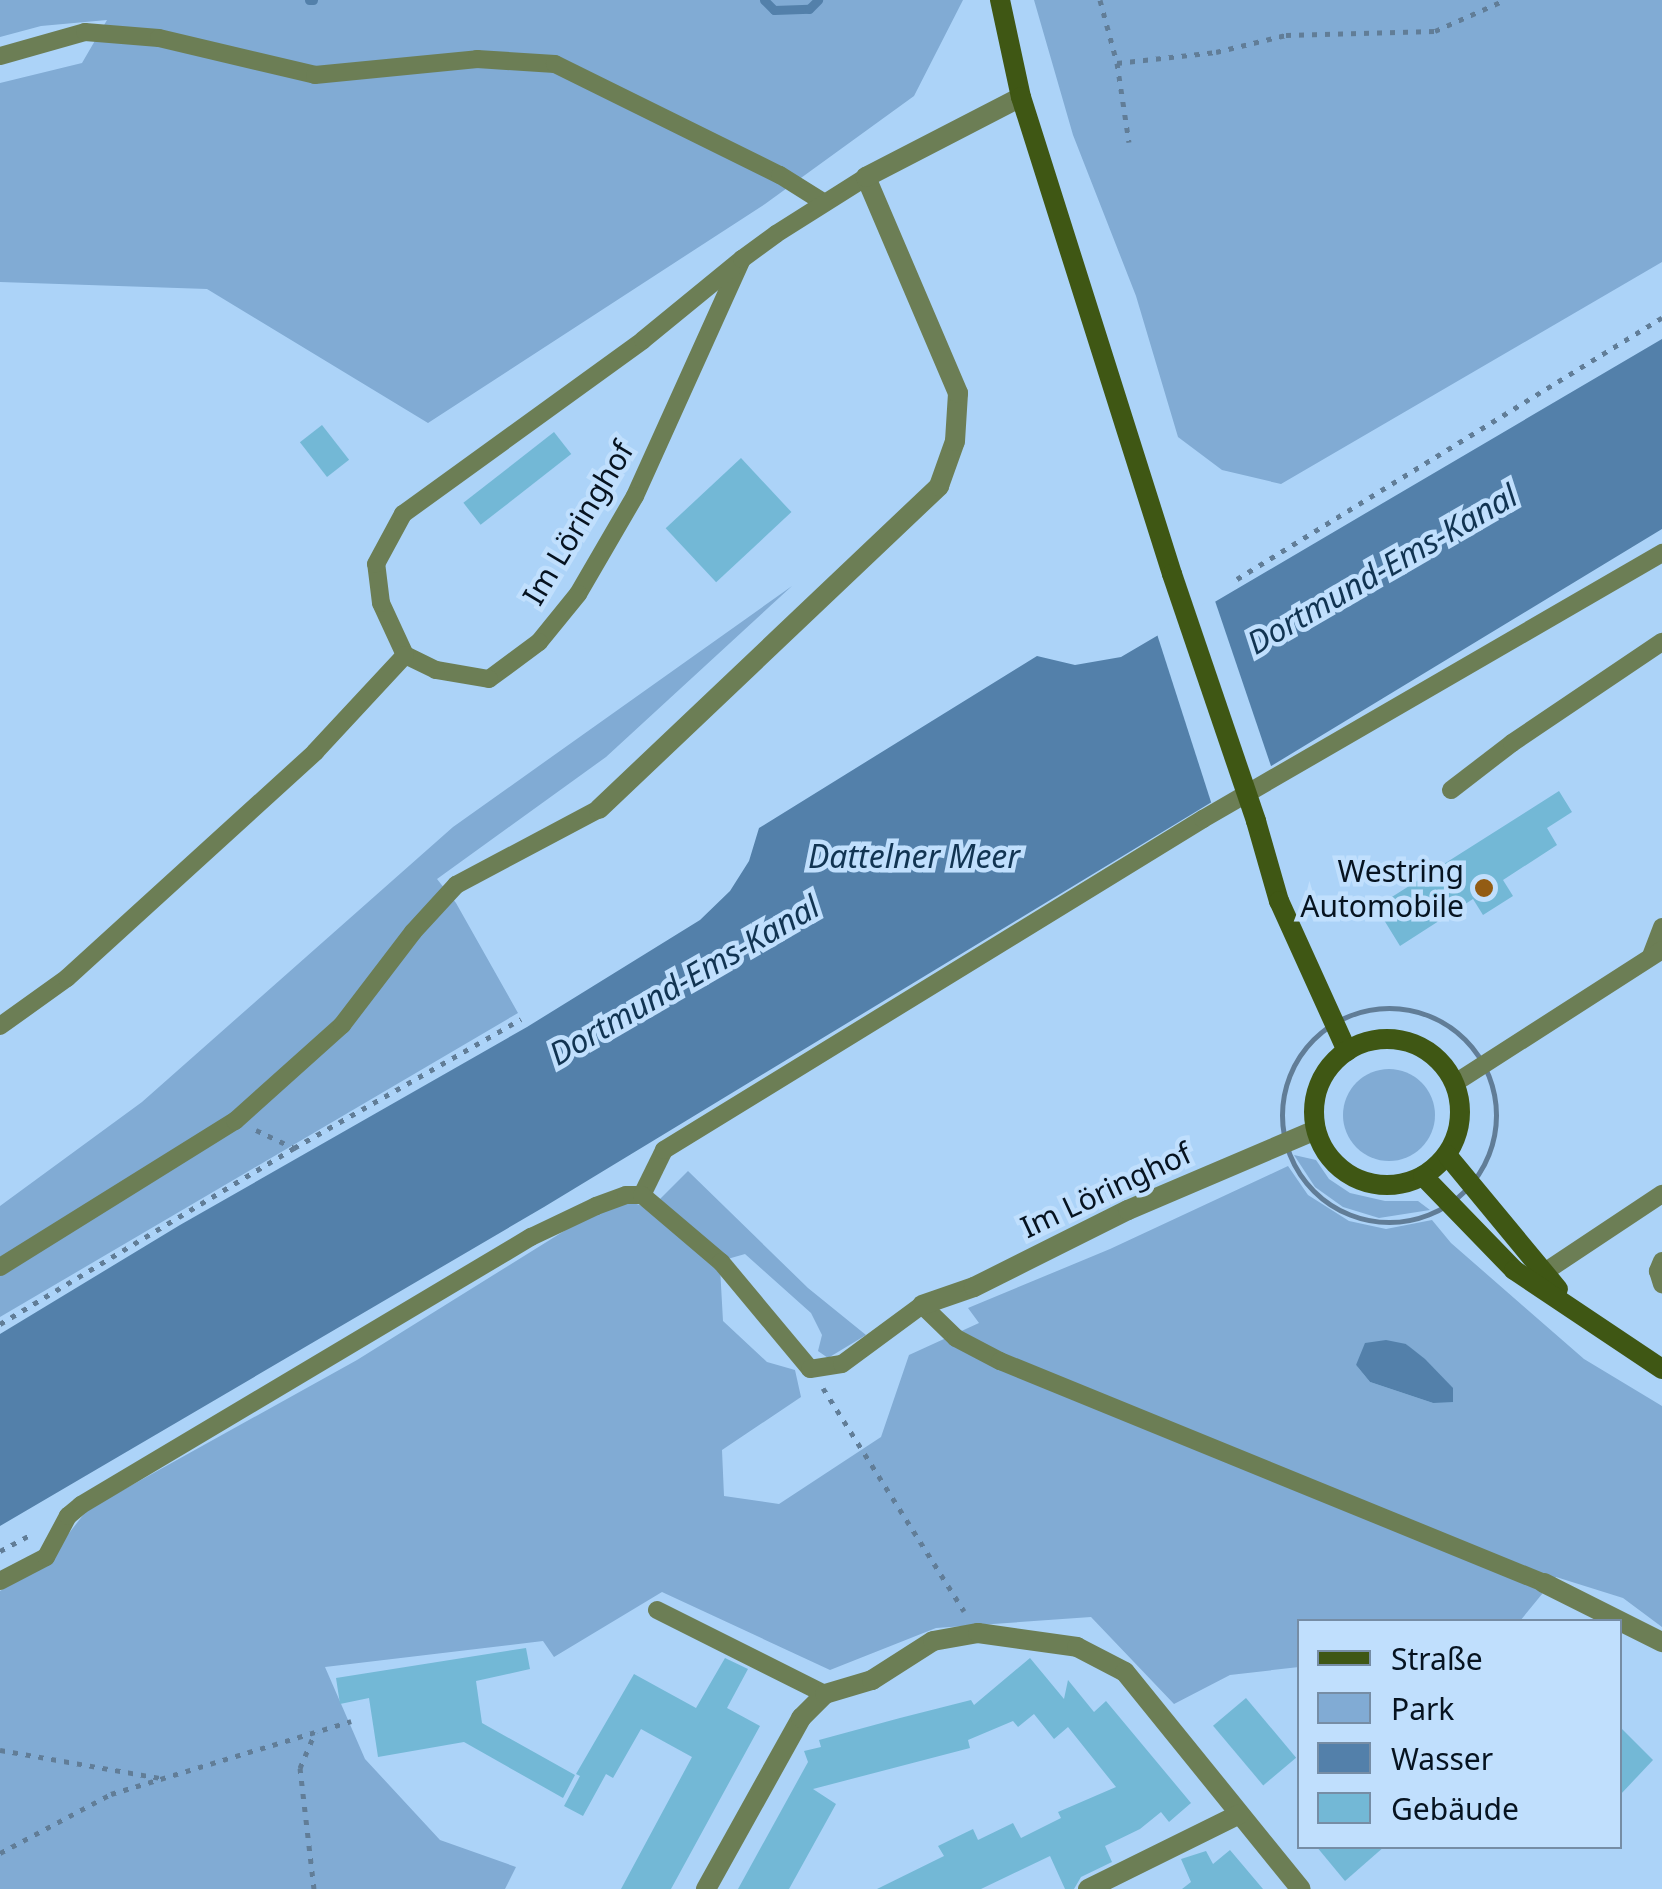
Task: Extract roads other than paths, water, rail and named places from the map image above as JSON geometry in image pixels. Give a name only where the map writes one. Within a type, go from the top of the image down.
[{"type":"street","points":[[1000,0],[1021,98],[1172,574],[1280,902],[1346,1051]]},
{"type":"street","points":[[600,809],[939,486],[955,441],[958,393],[866,177],[1021,98]]},
{"type":"street","points":[[1396,1039],[1420,1047],[1441,1062],[1455,1084],[1460,1108],[1458,1132],[1447,1155],[1423,1176],[1398,1185],[1370,1184],[1346,1173],[1327,1154],[1316,1130],[1314,1107],[1319,1086],[1346,1051],[1370,1041],[1396,1039]]},
{"type":"street","name":"Im Löringhof","points":[[922,1305],[974,1287],[1128,1210],[1316,1130]]},
{"type":"street","points":[[1447,1155],[1543,1273],[1587,1319]]},
{"type":"street","points":[[1423,1176],[1514,1270],[1662,1370]]},
{"type":"street","points":[[1544,1583],[1616,1619]]},
{"type":"street","points":[[1622,1622],[1662,1642]]},
{"type":"street","points":[[706,1889],[801,1718],[825,1694],[872,1680],[933,1641],[978,1632],[1077,1647],[1125,1672],[1301,1889]]},
{"type":"street","points":[[1088,1889],[1240,1814]]},
{"type":"lane","points":[[0,56],[85,32],[158,38],[315,75],[477,59],[555,64],[780,175],[823,202]]},
{"type":"lane","points":[[0,1026],[67,978],[316,752],[405,655],[381,603],[376,564],[403,514],[643,340],[742,259],[866,177]]},
{"type":"lane","name":"Im Löringhof","points":[[405,655],[436,670],[489,679],[540,642],[578,594],[635,496],[742,259]]},
{"type":"lane","points":[[642,1195],[664,1150],[1203,819],[1662,553]]},
{"type":"lane","points":[[1451,790],[1512,743],[1662,642]]},
{"type":"lane","points":[[0,1267],[235,1121],[342,1025],[413,932],[456,885],[600,809]]},
{"type":"lane","points":[[1455,1084],[1656,953],[1662,927]]},
{"type":"lane","points":[[1543,1273],[1662,1194]]},
{"type":"lane","points":[[0,1581],[46,1557],[68,1516],[81,1505],[531,1236],[596,1206],[626,1195],[642,1195],[721,1262],[810,1369],[842,1364],[922,1305],[956,1338],[1000,1361],[1544,1583]]},
{"type":"lane","points":[[1662,1260],[1658,1271],[1662,1284]]},
{"type":"lane","points":[[657,1610],[825,1694]]},
{"type":"water","name":"Dattelner Meer","points":[[1662,339],[1662,529],[544,1207],[0,1526],[0,1334],[180,1225],[527,1027],[700,920],[730,891],[749,861],[759,828],[1037,656],[1075,665],[1121,657]]},
{"type":"water","points":[[1386,1340],[1406,1344],[1425,1359],[1453,1388],[1453,1402],[1433,1403],[1370,1382],[1356,1365],[1365,1343]]},
{"type":"waterway","points":[[764,0],[774,10],[809,9],[818,0]]},
{"type":"place","name":"Westring Automobile","points":[[1484,888]]},
{"type":"water label","name":"Dortmund-Ems-Kanal","points":[[1382,569]]},
{"type":"water label","name":"Dortmund-Ems-Kanal","points":[[684,980]]}]
